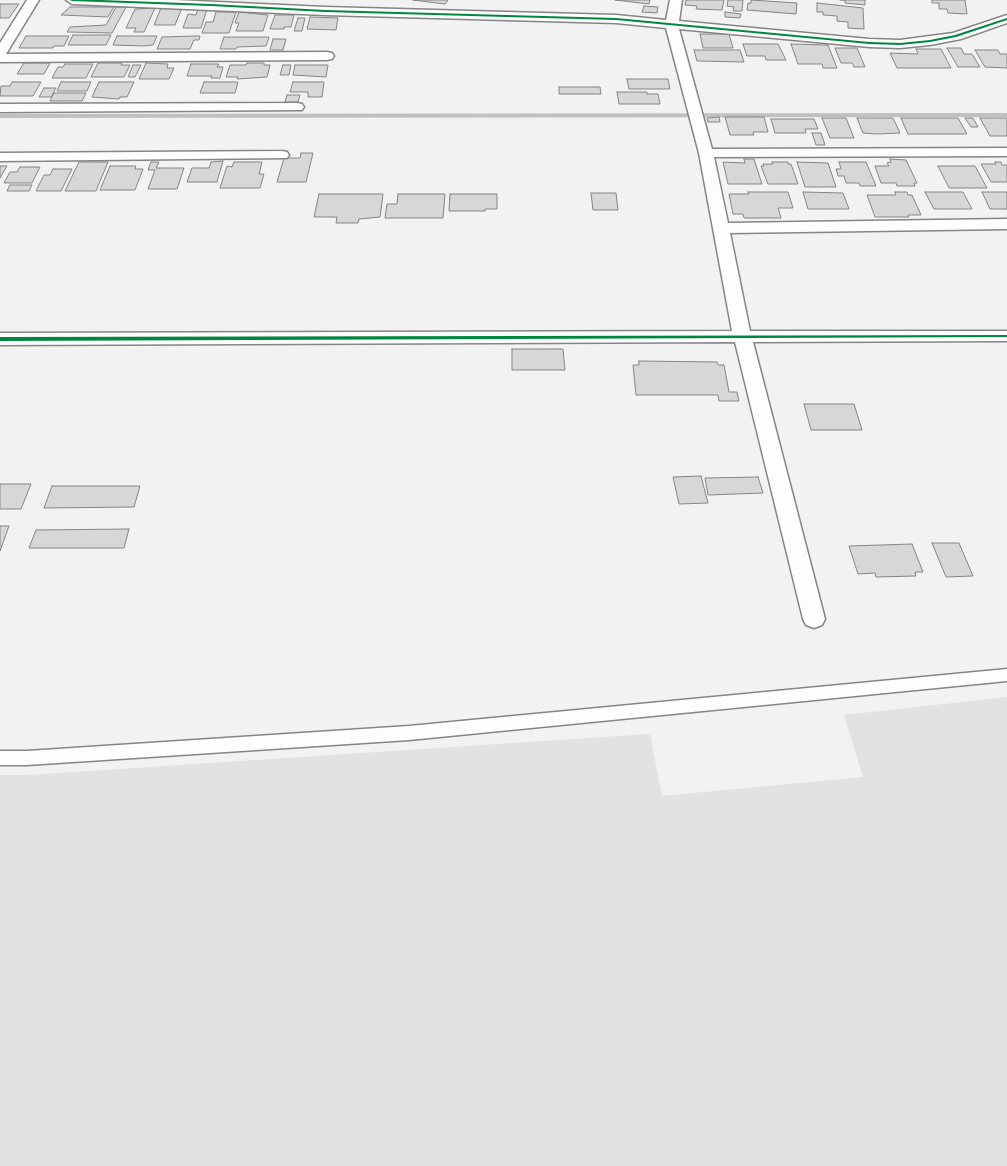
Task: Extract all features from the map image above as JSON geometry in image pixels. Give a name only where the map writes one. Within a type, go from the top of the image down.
[{"type":"street","points":[[0,53],[33,0]]},
{"type":"street","points":[[72,0],[211,4],[325,11],[616,19],[869,43],[900,44],[930,41],[956,36],[1007,19]]},
{"type":"street","points":[[676,0],[672,25],[706,153],[742,336],[814,619]]},
{"type":"street","points":[[0,58],[327,56]]},
{"type":"street","points":[[0,108],[297,107]]},
{"type":"street","points":[[706,153],[1007,152]]},
{"type":"street","points":[[0,157],[282,155]]},
{"type":"street","points":[[720,228],[1007,224]]},
{"type":"street","points":[[0,340],[1007,336]]},
{"type":"lane","points":[[0,758],[27,758],[409,734],[1007,675]]},
{"type":"shaded area","points":[[1007,697],[1007,1166],[0,1166],[0,775],[28,775],[650,734],[662,796],[863,777],[844,715]]},
{"type":"building","points":[[413,0],[448,0],[445,4]]},
{"type":"building","points":[[615,0],[650,0],[649,4]]},
{"type":"building","points":[[686,0],[724,0],[722,10],[696,9],[697,6],[685,5]]},
{"type":"building","points":[[728,0],[743,0],[742,11],[733,11],[734,7],[727,6]]},
{"type":"building","points":[[751,0],[797,3],[796,14],[747,10],[748,3],[751,3]]},
{"type":"building","points":[[845,0],[865,0],[865,5],[845,3]]},
{"type":"building","points":[[932,0],[965,0],[967,14],[948,13],[947,9],[939,9],[939,3],[932,3]]},
{"type":"building","points":[[817,3],[863,8],[864,29],[848,28],[848,22],[837,21],[837,16],[823,15],[823,12],[817,12]]},
{"type":"building","points":[[0,4],[19,4],[9,18],[0,18]]},
{"type":"building","points":[[644,6],[658,7],[657,13],[642,12]]},
{"type":"building","points":[[70,7],[114,7],[108,17],[61,15]]},
{"type":"building","points":[[116,7],[126,7],[112,33],[67,32],[70,27],[106,25]]},
{"type":"building","points":[[155,8],[144,32],[134,32],[136,28],[126,28],[135,9]]},
{"type":"building","points":[[161,8],[182,8],[175,25],[154,25]]},
{"type":"building","points":[[198,9],[207,9],[201,28],[183,28],[188,14],[196,15]]},
{"type":"building","points":[[216,12],[236,12],[229,33],[202,33],[206,22],[213,22]]},
{"type":"building","points":[[239,12],[268,15],[263,31],[236,31],[239,23],[235,23]]},
{"type":"building","points":[[725,12],[741,14],[740,18],[725,17]]},
{"type":"building","points":[[275,15],[294,15],[291,27],[284,27],[284,29],[270,29]]},
{"type":"building","points":[[310,17],[338,18],[336,30],[307,29]]},
{"type":"building","points":[[298,18],[305,18],[302,31],[294,31]]},
{"type":"building","points":[[700,34],[729,34],[733,48],[703,48]]},
{"type":"building","points":[[73,35],[111,35],[106,45],[68,45]]},
{"type":"building","points":[[26,36],[69,36],[64,46],[54,46],[53,48],[19,48]]},
{"type":"building","points":[[117,36],[157,36],[153,45],[144,46],[113,45]]},
{"type":"building","points":[[200,36],[199,40],[194,40],[190,49],[157,49],[162,37]]},
{"type":"building","points":[[224,37],[269,37],[266,46],[220,49]]},
{"type":"building","points":[[273,39],[286,39],[283,50],[270,50]]},
{"type":"building","points":[[743,44],[778,44],[786,60],[766,60],[765,56],[747,56]]},
{"type":"building","points":[[791,44],[828,45],[837,68],[823,68],[822,64],[798,64]]},
{"type":"building","points":[[835,48],[857,48],[865,67],[854,67],[852,63],[841,63]]},
{"type":"building","points":[[947,48],[961,48],[964,54],[972,54],[980,67],[958,67]]},
{"type":"building","points":[[916,49],[941,49],[951,68],[897,68],[890,53],[918,54]]},
{"type":"building","points":[[694,50],[740,50],[744,62],[697,61]]},
{"type":"building","points":[[975,50],[998,50],[1000,54],[1007,54],[1007,68],[985,67]]},
{"type":"building","points":[[24,63],[50,63],[44,74],[17,74]]},
{"type":"building","points":[[98,63],[122,63],[121,65],[130,65],[124,77],[91,77]]},
{"type":"building","points":[[146,63],[168,64],[167,68],[174,68],[169,79],[139,79]]},
{"type":"building","points":[[247,63],[264,63],[264,65],[270,65],[267,77],[237,79],[238,77],[226,77],[230,65],[246,65]]},
{"type":"building","points":[[65,64],[93,64],[86,78],[52,78],[58,67],[63,67]]},
{"type":"building","points":[[191,64],[219,64],[217,67],[223,67],[220,78],[211,78],[212,76],[187,76]]},
{"type":"building","points":[[133,65],[141,65],[135,77],[128,77]]},
{"type":"building","points":[[283,65],[291,65],[289,75],[280,75]]},
{"type":"building","points":[[295,65],[328,65],[326,77],[293,75]]},
{"type":"building","points":[[627,79],[668,79],[670,89],[629,89]]},
{"type":"building","points":[[12,82],[41,82],[33,96],[0,96],[1,86],[10,86]]},
{"type":"building","points":[[61,82],[91,82],[87,91],[57,91]]},
{"type":"building","points":[[99,82],[134,82],[127,97],[120,97],[119,99],[92,97]]},
{"type":"building","points":[[204,82],[238,82],[235,93],[200,93]]},
{"type":"building","points":[[293,82],[324,82],[322,97],[308,97],[308,92],[290,92]]},
{"type":"building","points":[[559,87],[600,87],[601,94],[559,94]]},
{"type":"building","points":[[44,88],[56,88],[51,97],[39,97]]},
{"type":"building","points":[[617,92],[647,92],[647,94],[658,94],[660,104],[619,104]]},
{"type":"building","points":[[54,93],[86,93],[82,101],[50,101]]},
{"type":"building","points":[[287,95],[300,95],[298,102],[285,102]]},
{"type":"building","points":[[719,117],[720,122],[708,122],[707,118]]},
{"type":"building","points":[[725,117],[764,117],[768,132],[753,132],[754,135],[730,135]]},
{"type":"building","points":[[822,118],[846,118],[854,138],[830,138]]},
{"type":"building","points":[[857,118],[893,118],[900,133],[863,133]]},
{"type":"building","points":[[901,118],[958,118],[967,134],[908,134]]},
{"type":"building","points":[[965,118],[973,118],[978,127],[971,127]]},
{"type":"building","points":[[980,118],[1007,118],[1007,136],[990,136]]},
{"type":"building","points":[[771,119],[814,119],[818,129],[805,129],[806,133],[775,133]]},
{"type":"building","points":[[812,133],[821,133],[825,145],[816,145]]},
{"type":"building","points":[[301,153],[313,153],[306,182],[277,182],[284,158],[300,158]]},
{"type":"building","points":[[744,159],[754,159],[762,184],[728,184],[723,162],[745,163]]},
{"type":"building","points":[[890,159],[906,160],[917,183],[914,183],[915,186],[897,186],[896,183],[881,183],[875,166],[889,166],[887,163],[891,162]]},
{"type":"building","points":[[223,161],[217,182],[187,182],[192,168],[209,168],[211,162]]},
{"type":"building","points":[[79,162],[108,162],[96,191],[65,191]]},
{"type":"building","points":[[151,162],[159,162],[156,168],[184,168],[177,189],[148,189],[155,170],[148,170]]},
{"type":"building","points":[[234,162],[262,162],[259,174],[264,174],[260,188],[220,188],[227,166],[232,167]]},
{"type":"building","points":[[772,162],[788,162],[788,164],[791,164],[798,184],[768,184],[761,166],[764,166],[763,164],[773,164]]},
{"type":"building","points":[[797,162],[828,163],[836,187],[805,187]]},
{"type":"building","points":[[839,162],[866,162],[876,186],[860,186],[859,183],[846,183],[844,176],[838,176],[836,169],[841,169]]},
{"type":"building","points":[[995,162],[1001,162],[1002,165],[1007,165],[1007,182],[991,182],[981,164],[996,164]]},
{"type":"building","points":[[0,166],[7,166],[0,178]]},
{"type":"building","points":[[110,166],[136,166],[135,169],[143,169],[135,190],[100,190]]},
{"type":"building","points":[[938,166],[975,166],[987,188],[949,188]]},
{"type":"building","points":[[20,167],[40,167],[32,183],[4,183],[10,172],[17,172]]},
{"type":"building","points":[[53,169],[72,169],[61,191],[36,191],[44,175],[50,175]]},
{"type":"building","points":[[10,185],[32,185],[29,191],[7,191]]},
{"type":"building","points":[[748,192],[788,192],[793,208],[778,208],[781,218],[744,218],[743,214],[733,214],[729,194],[749,194]]},
{"type":"building","points":[[803,192],[843,193],[849,209],[808,209]]},
{"type":"building","points":[[895,192],[907,192],[908,195],[912,195],[921,215],[908,215],[909,217],[875,217],[867,195],[896,195]]},
{"type":"building","points":[[925,192],[963,192],[972,209],[934,209]]},
{"type":"building","points":[[982,192],[1007,192],[1007,209],[990,209]]},
{"type":"building","points":[[591,193],[616,193],[618,210],[593,210]]},
{"type":"building","points":[[319,194],[383,194],[380,217],[359,219],[358,223],[336,223],[337,217],[314,217]]},
{"type":"building","points":[[398,194],[445,194],[443,218],[385,218],[387,204],[397,204]]},
{"type":"building","points":[[450,194],[497,194],[497,209],[485,209],[485,211],[449,211]]},
{"type":"building","points":[[512,349],[563,349],[565,370],[512,370]]},
{"type":"building","points":[[639,361],[717,362],[718,365],[724,365],[729,392],[737,392],[739,401],[719,401],[718,395],[636,395],[633,365],[639,365]]},
{"type":"building","points":[[804,404],[854,404],[862,430],[811,430]]},
{"type":"building","points":[[701,476],[708,503],[679,504],[673,477]]},
{"type":"building","points":[[758,477],[763,493],[708,495],[705,478]]},
{"type":"building","points":[[0,484],[31,484],[21,509],[0,509]]},
{"type":"building","points":[[52,486],[140,486],[134,507],[44,508]]},
{"type":"building","points":[[0,526],[9,526],[0,551]]},
{"type":"building","points":[[129,529],[124,548],[29,548],[36,530]]},
{"type":"building","points":[[932,543],[959,543],[973,576],[946,577]]},
{"type":"building","points":[[912,544],[923,572],[915,572],[916,576],[876,577],[875,573],[858,574],[849,546]]},
{"type":"waterway","points":[[0,116],[1007,115]]},
{"type":"cycle path","points":[[72,0],[325,11],[616,19],[869,43],[900,44],[930,41],[956,36],[1007,19]]},
{"type":"cycle path","points":[[0,339],[1007,336]]}]
